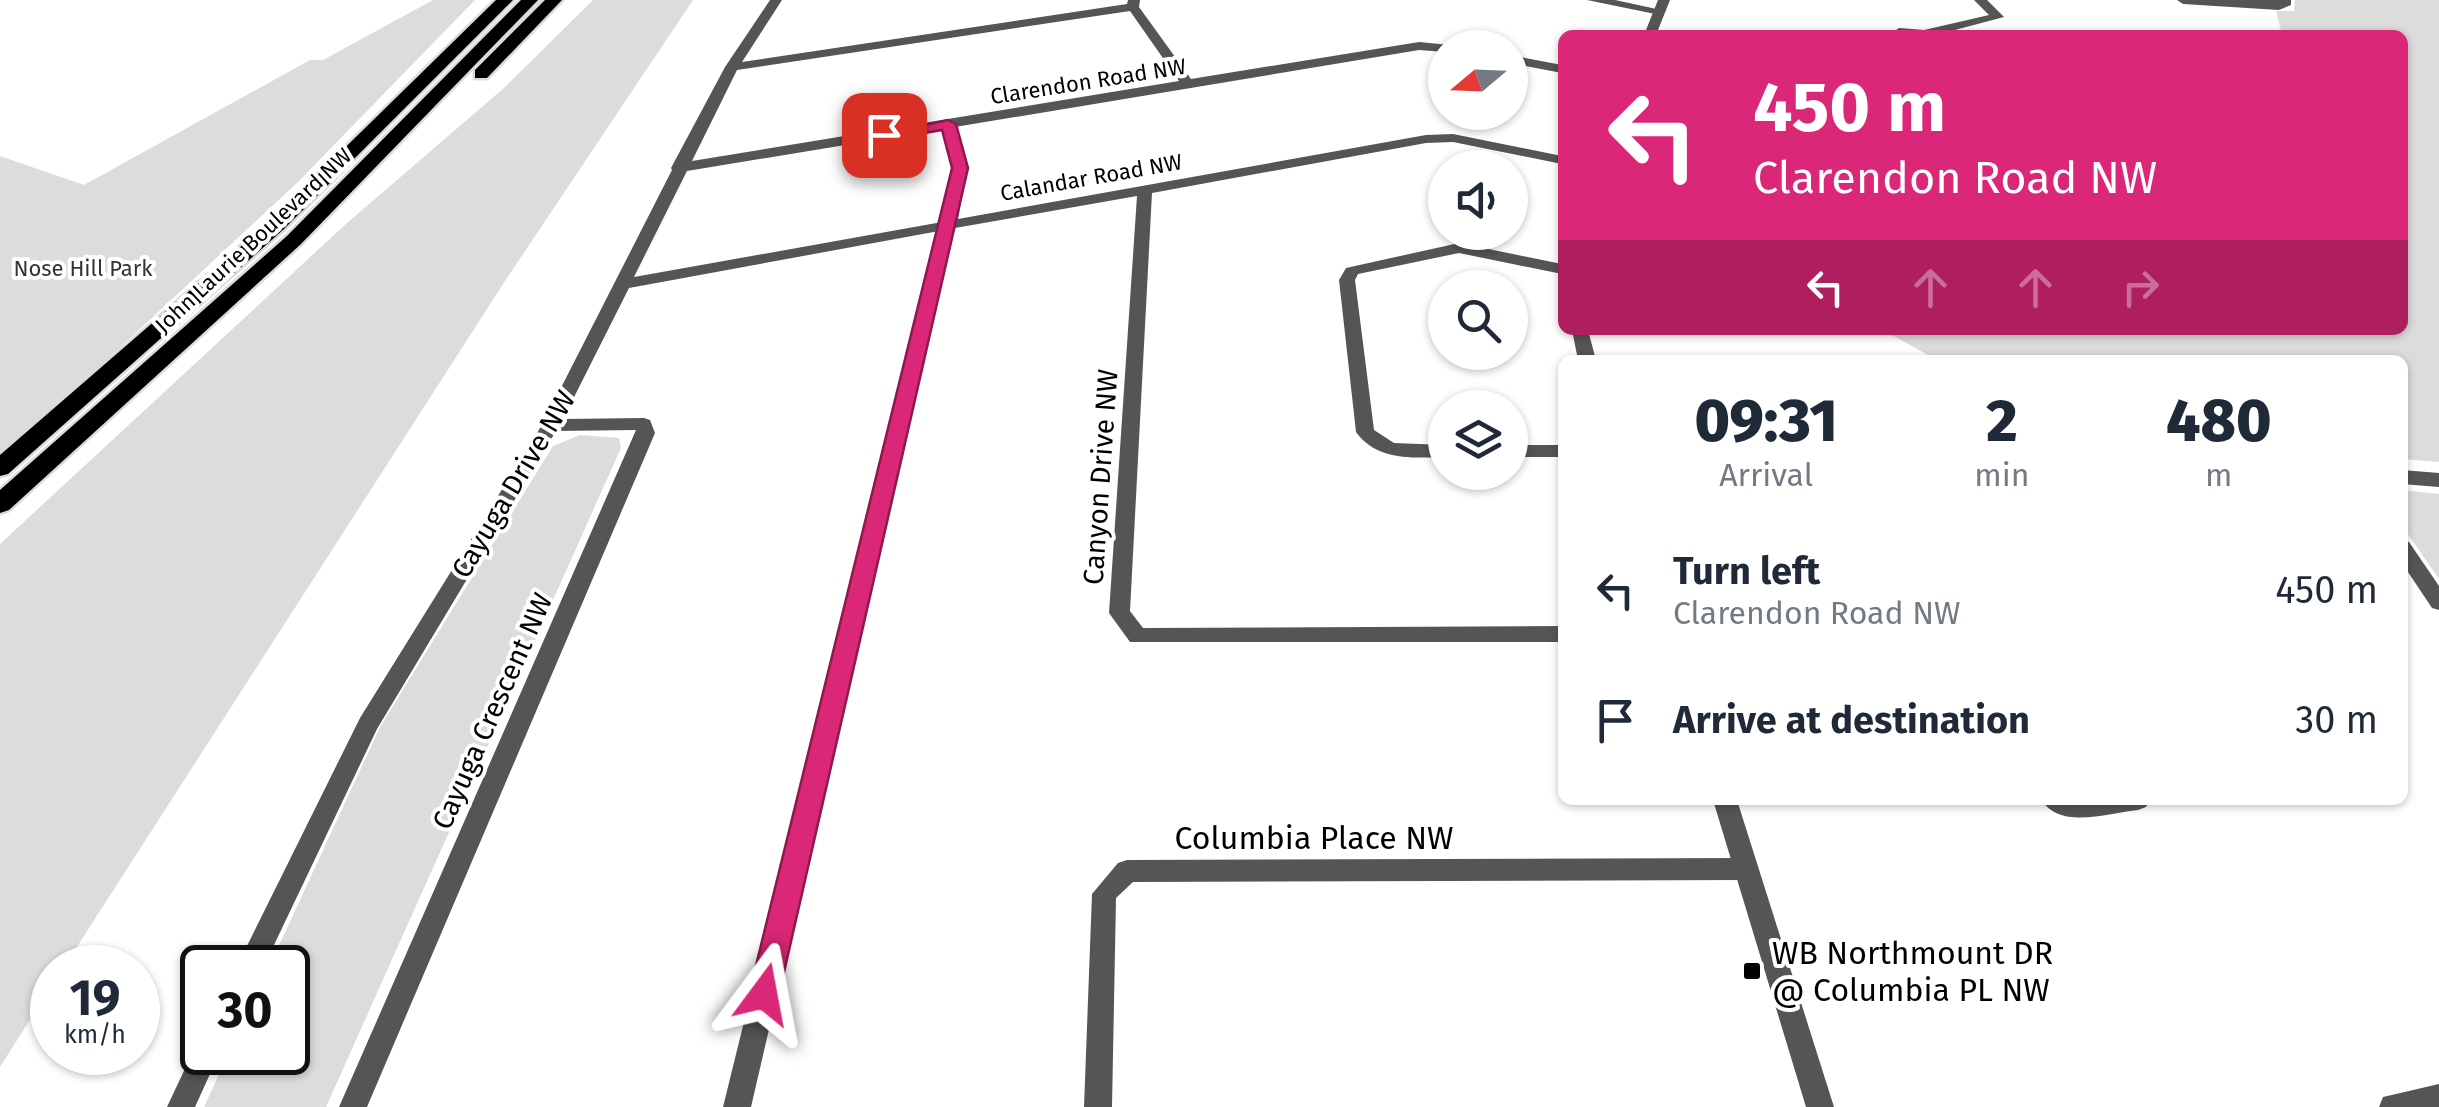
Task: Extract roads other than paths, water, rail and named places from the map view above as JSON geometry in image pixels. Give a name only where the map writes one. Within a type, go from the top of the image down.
[{"type":"main road","points":[[183,307],[211,270],[398,89],[483,0]]},
{"type":"main road","name":"John Laurie Boulevard NW","points":[[0,468],[306,198],[504,0]]},
{"type":"main road","name":"John Laurie Boulevard NW","points":[[0,504],[294,240],[530,0]]},
{"type":"main road","points":[[294,240],[414,137],[554,0]]},
{"type":"street","name":"Cayuga Drive NW","points":[[260,945],[368,724],[551,425],[732,66],[776,0]]},
{"type":"street","points":[[1593,0],[1662,5],[1652,30]]},
{"type":"street","points":[[1941,30],[1998,17],[1980,0]]},
{"type":"street","points":[[2183,0],[2286,2]]},
{"type":"street","points":[[732,66],[1134,4],[1188,84]]},
{"type":"street","name":"Clarendon Road NW","points":[[678,168],[1428,47]]},
{"type":"street","points":[[1528,63],[1558,68]]},
{"type":"street","points":[[737,1107],[948,225],[960,168],[948,124]]},
{"type":"street","name":"Calandar Road NW","points":[[626,282],[1438,137],[1558,159]]},
{"type":"street","name":"Canyon Drive NW","points":[[1145,189],[1119,613],[1138,636],[1558,634]]},
{"type":"street","points":[[1428,451],[1375,446],[1364,432],[1346,280],[1352,271],[1459,248],[1558,268]]},
{"type":"street","name":"Cayuga Crescent NW","points":[[353,1107],[646,433],[644,424],[551,425]]},
{"type":"street","points":[[1528,452],[1558,451]]},
{"type":"street","points":[[2408,478],[2439,480]]},
{"type":"street","points":[[2408,557],[2439,602]]},
{"type":"street","points":[[1727,805],[1820,1107]]},
{"type":"street","points":[[2064,805],[2096,805]]},
{"type":"street","name":"Columbia Place NW","points":[[1098,1107],[1104,894],[1127,871],[1746,869]]},
{"type":"street","points":[[181,1107],[196,1075]]},
{"type":"street","points":[[2393,1107],[2439,1098]]},
{"type":"place","name":"WB Northmount DR @ Columbia PL NW","points":[[1752,971]]},
{"type":"park label","name":"Nose Hill Park","points":[[83,268]]}]
